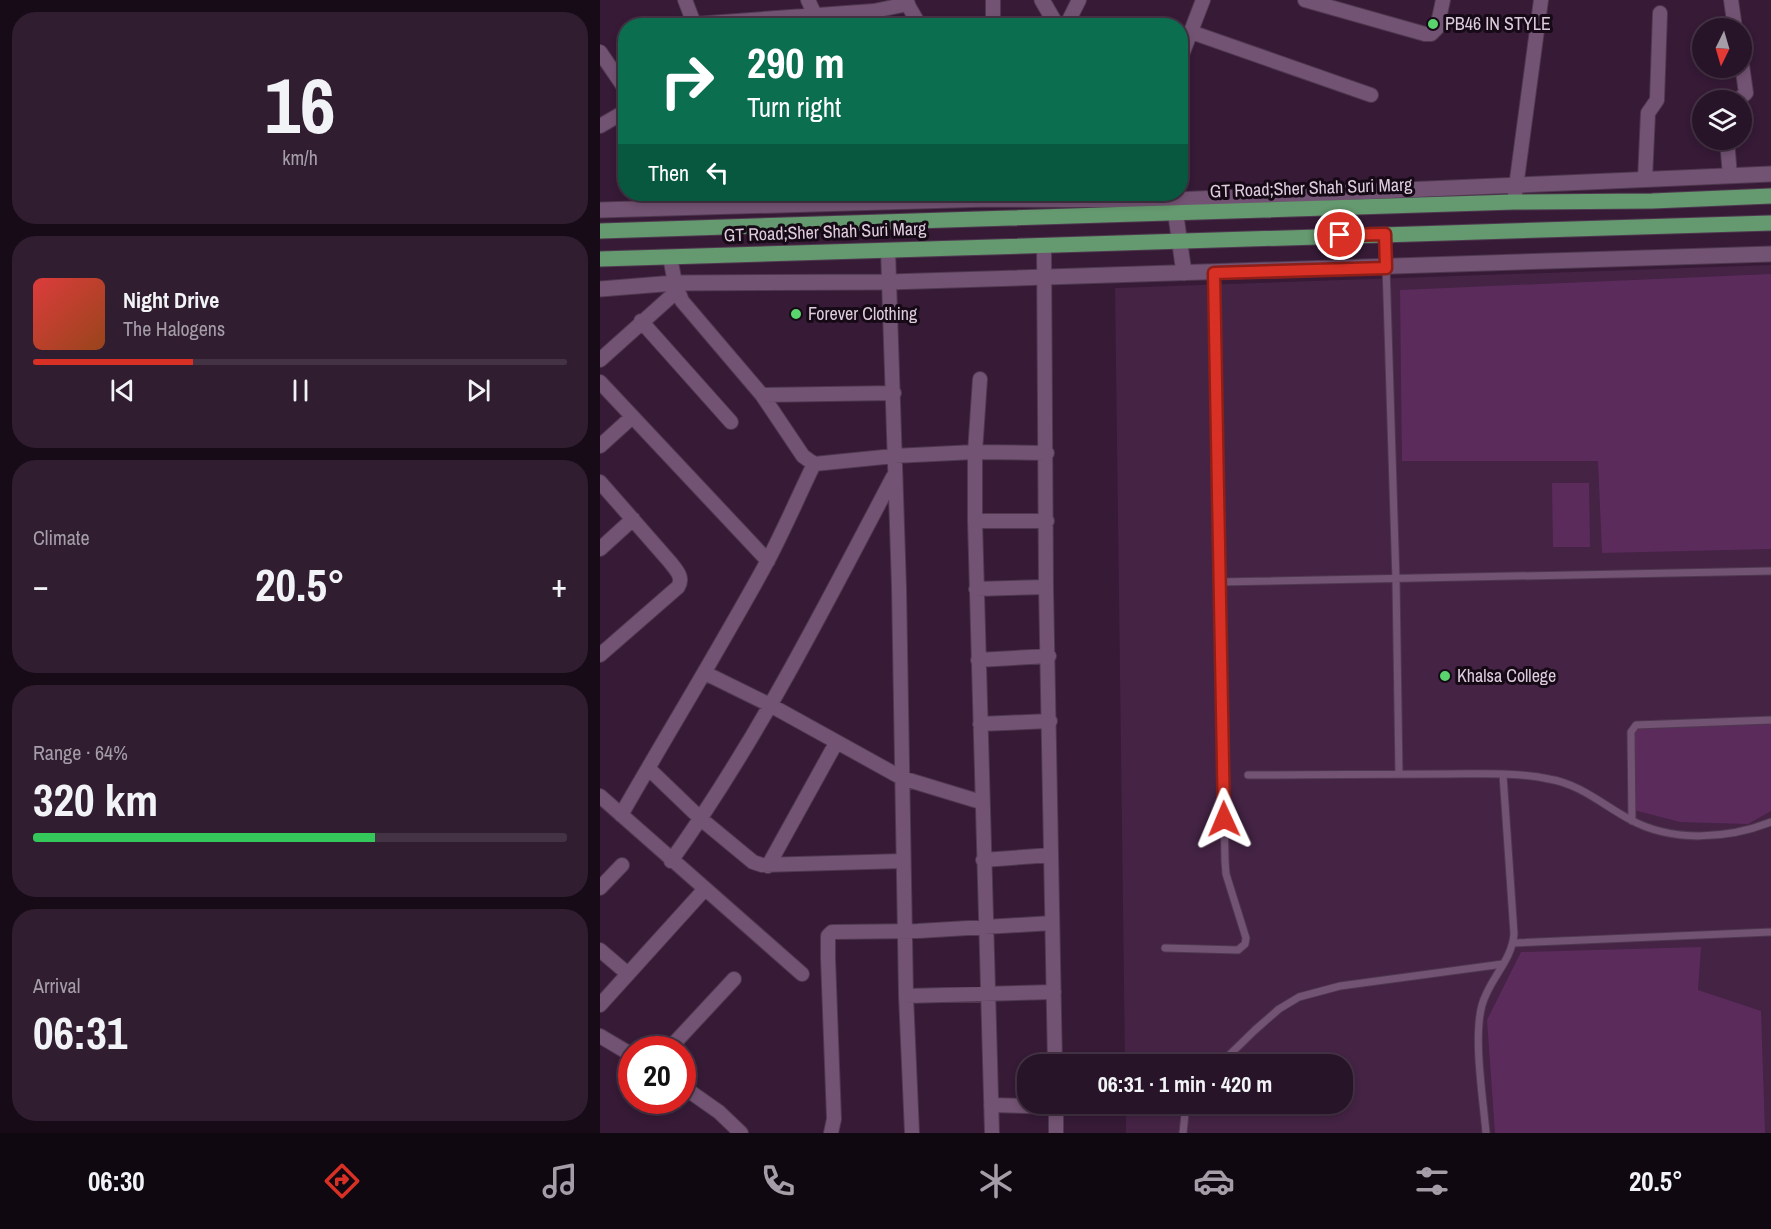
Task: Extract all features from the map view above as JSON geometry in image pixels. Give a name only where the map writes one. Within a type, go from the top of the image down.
[{"type":"main road","points":[[1042,0],[1052,18]]},
{"type":"main road","points":[[1143,201],[1174,202],[1517,184],[1771,174]]},
{"type":"main road","name":"GT Road;Sher Shah Suri Marg","points":[[600,231],[1174,202],[1652,201],[1771,196]]},
{"type":"main road","points":[[600,210],[686,201]]},
{"type":"main road","points":[[1174,202],[1184,273]]},
{"type":"main road","name":"GT Road;Sher Shah Suri Marg","points":[[600,259],[1771,223]]},
{"type":"main road","points":[[600,289],[1386,268],[1771,254]]},
{"type":"street","points":[[685,0],[692,18]]},
{"type":"street","points":[[808,0],[815,15]]},
{"type":"street","points":[[993,0],[993,18]]},
{"type":"street","points":[[1070,18],[1079,0]]},
{"type":"street","points":[[1188,40],[1203,0]]},
{"type":"street","points":[[1305,0],[1425,34],[1431,34],[1437,28],[1443,0]]},
{"type":"street","points":[[1515,202],[1541,0]]},
{"type":"street","points":[[1731,0],[1734,18]]},
{"type":"street","points":[[794,18],[874,11],[906,2],[915,18]]},
{"type":"street","points":[[874,11],[874,18]]},
{"type":"street","points":[[1645,179],[1648,113],[1657,100],[1660,13]]},
{"type":"street","points":[[1191,32],[1371,95]]},
{"type":"street","points":[[600,52],[618,78]]},
{"type":"street","points":[[600,126],[618,116]]},
{"type":"street","points":[[1728,150],[1730,176]]},
{"type":"street","points":[[1044,245],[1046,587],[1055,1054]]},
{"type":"street","points":[[888,250],[894,393],[906,996],[912,1133]]},
{"type":"street","points":[[670,257],[676,287],[686,306],[762,395],[803,456],[814,464],[894,456],[975,452],[1047,453]]},
{"type":"street","points":[[600,360],[676,287]]},
{"type":"street","points":[[641,321],[731,422]]},
{"type":"street","points":[[980,379],[975,452],[976,589],[992,1133]]},
{"type":"street","points":[[600,382],[768,561]]},
{"type":"street","points":[[762,395],[894,393]]},
{"type":"street","points":[[600,446],[632,417]]},
{"type":"street","points":[[621,815],[768,561],[814,464]]},
{"type":"street","points":[[671,861],[733,772],[894,475]]},
{"type":"street","points":[[600,482],[680,575],[681,581],[678,587],[600,655]]},
{"type":"street","points":[[600,549],[633,519]]},
{"type":"street","points":[[975,521],[1047,521]]},
{"type":"street","points":[[976,589],[1046,587]]},
{"type":"street","points":[[978,660],[1049,656]]},
{"type":"street","points":[[705,673],[770,705],[902,778],[981,802]]},
{"type":"street","points":[[980,724],[1050,722]]},
{"type":"street","points":[[768,866],[836,743]]},
{"type":"street","points":[[648,768],[701,819],[753,862],[768,866],[903,861]]},
{"type":"street","points":[[600,796],[671,861],[802,974]]},
{"type":"street","points":[[983,860],[1051,855]]},
{"type":"street","points":[[600,888],[622,865]]},
{"type":"street","points":[[600,1005],[704,890]]},
{"type":"street","points":[[831,1133],[834,1119],[828,936],[836,931],[905,931],[1052,923]]},
{"type":"street","points":[[600,950],[628,974]]},
{"type":"street","points":[[681,1036],[734,980]]},
{"type":"street","points":[[906,996],[1054,992]]},
{"type":"street","points":[[600,1036],[618,1047]]},
{"type":"street","points":[[696,1096],[719,1112],[739,1132]]},
{"type":"street","points":[[991,1105],[1017,1105]]},
{"type":"street","points":[[1056,1114],[1056,1133]]},
{"type":"lane","points":[[1385,234],[1396,580],[1399,774]]},
{"type":"lane","points":[[1165,948],[1238,950],[1245,944],[1246,938],[1226,874],[1218,582],[1214,273]]},
{"type":"lane","points":[[1218,582],[1771,571]]},
{"type":"lane","points":[[1632,821],[1631,732],[1635,724],[1771,720]]},
{"type":"lane","points":[[1248,775],[1503,775],[1548,778],[1580,789],[1632,821],[1656,829],[1702,836],[1747,831],[1771,822]]},
{"type":"lane","points":[[1486,1133],[1478,1022],[1486,990],[1514,943],[1503,775]]},
{"type":"lane","points":[[1514,943],[1771,932]]},
{"type":"lane","points":[[1230,1054],[1279,1009],[1299,997],[1340,986],[1503,964]]},
{"type":"lane","points":[[1183,1133],[1185,1114]]},
{"type":"shaded area","name":"Khalsa College","points":[[1771,265],[1771,1133],[1126,1133],[1126,1114],[1353,1114],[1353,1054],[1125,1054],[1115,288]]},
{"type":"shaded area","points":[[1771,274],[1771,549],[1602,553],[1598,461],[1402,461],[1400,290]]},
{"type":"shaded area","points":[[1552,483],[1589,483],[1590,547],[1553,547]]},
{"type":"shaded area","points":[[1771,724],[1771,811],[1748,824],[1680,822],[1634,810],[1634,728]]},
{"type":"shaded area","points":[[1701,947],[1698,990],[1761,1011],[1765,1133],[1495,1133],[1487,1020],[1521,952]]},
{"type":"place","name":"PB46 IN STYLE","points":[[1433,24]]},
{"type":"place","name":"Forever Clothing","points":[[796,314]]},
{"type":"place","name":"Khalsa College","points":[[1445,676]]},
{"type":"route","points":[[1224,819],[1214,273],[1386,268],[1385,234],[1340,235]]}]
